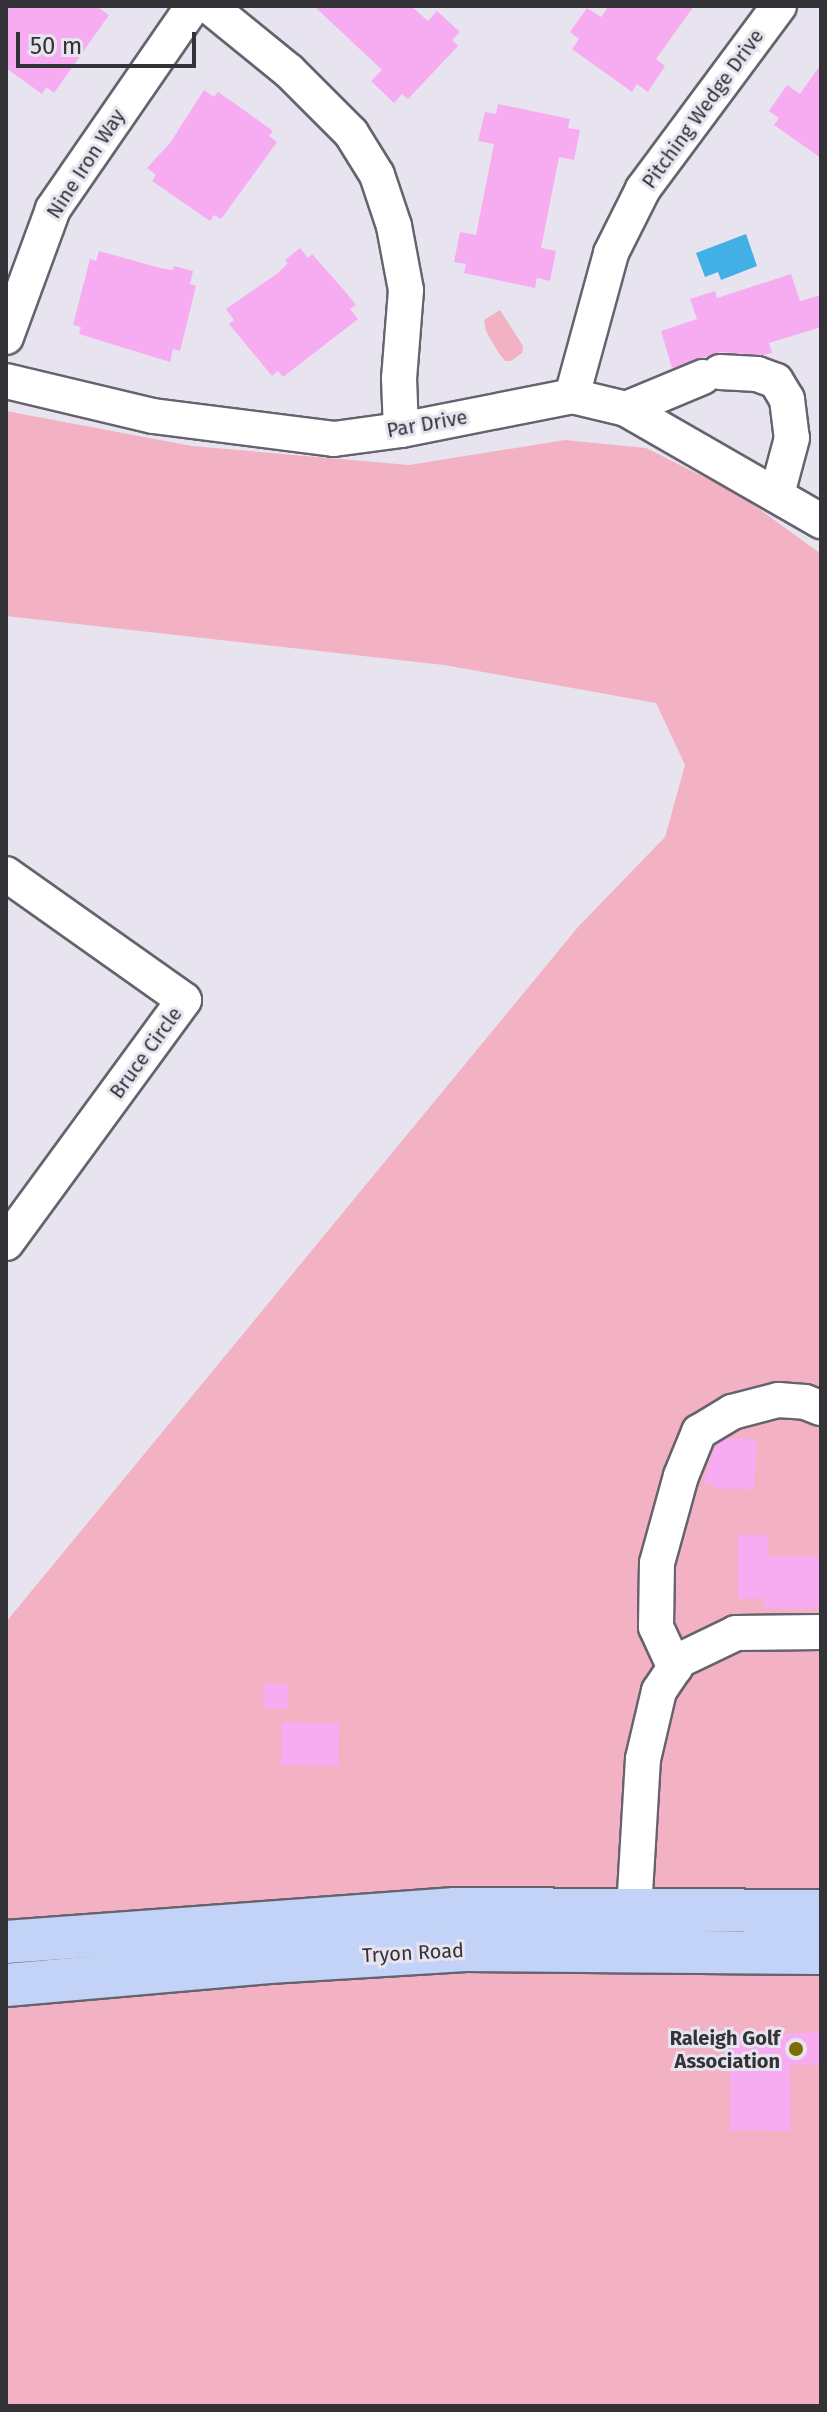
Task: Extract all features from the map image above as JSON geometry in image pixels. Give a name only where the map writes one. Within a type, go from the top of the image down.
[{"type":"main road","name":"Tryon Road","points":[[6,1942],[386,1912],[502,1908],[821,1911]]},
{"type":"main road","name":"Tryon Road","points":[[6,1985],[296,1960],[466,1950],[821,1953]]},
{"type":"street","name":"Nine Iron Way","points":[[6,337],[53,209],[193,6]]},
{"type":"street","points":[[209,6],[310,91],[351,133],[377,175],[394,226],[406,290],[399,378],[401,430]]},
{"type":"street","name":"Pitching Wedge Drive","points":[[572,396],[611,253],[643,189],[779,6]]},
{"type":"street","points":[[626,409],[711,375],[757,374],[776,381],[787,399],[792,438],[777,494]]},
{"type":"street","name":"Par Drive","points":[[6,381],[153,416],[334,439],[401,430],[572,396],[626,409],[821,521]]},
{"type":"street","name":"Bruce Circle","points":[[6,874],[184,1000],[6,1243]]},
{"type":"street","points":[[675,1668],[656,1627],[657,1563],[681,1476],[699,1432],[732,1412],[778,1400],[805,1402],[821,1408]]},
{"type":"street","points":[[634,1910],[643,1759],[659,1691],[680,1660],[736,1633],[821,1632]]},
{"type":"shaded area","points":[[500,310],[523,346],[522,353],[511,361],[505,361],[486,331],[484,320]]},
{"type":"shaded area","name":"Raleigh Golf Association","points":[[6,411],[192,446],[409,465],[565,440],[646,448],[740,495],[821,554],[821,2406],[6,2406],[6,1622],[578,927],[665,837],[685,765],[656,703],[444,665],[6,616]]},
{"type":"water","points":[[746,234],[757,266],[721,280],[718,272],[705,277],[696,253]]},
{"type":"building","points":[[6,6],[96,6],[109,15],[54,93],[46,87],[42,94],[6,68]]},
{"type":"building","points":[[314,6],[411,6],[428,21],[437,11],[460,32],[452,40],[458,46],[408,99],[402,94],[394,103],[371,81],[382,70]]},
{"type":"building","points":[[609,6],[694,6],[656,59],[665,66],[648,92],[637,84],[632,92],[572,49],[579,39],[570,32],[587,8],[601,17]]},
{"type":"building","points":[[821,64],[821,158],[774,125],[779,118],[769,111],[787,85],[800,94]]},
{"type":"building","points":[[204,90],[214,97],[218,92],[234,103],[273,131],[269,136],[277,142],[221,219],[214,215],[210,221],[152,181],[156,175],[147,168],[170,143]]},
{"type":"building","points":[[498,104],[570,119],[568,128],[580,130],[574,160],[559,157],[541,248],[556,251],[550,281],[537,278],[535,288],[464,273],[466,264],[454,262],[460,232],[476,235],[494,144],[478,141],[485,112],[496,114]]},
{"type":"building","points":[[300,248],[308,258],[312,254],[343,289],[356,305],[350,309],[358,319],[283,377],[278,371],[272,376],[229,324],[234,320],[226,309],[278,273],[288,263],[285,260]]},
{"type":"building","points":[[99,251],[160,268],[173,270],[174,266],[193,271],[190,284],[196,286],[180,351],[173,349],[170,362],[79,334],[81,327],[73,325],[90,259],[96,261]]},
{"type":"building","points":[[791,274],[800,301],[821,295],[821,327],[769,343],[772,353],[720,352],[672,368],[661,331],[697,319],[690,299],[715,291],[717,298]]},
{"type":"building","points":[[728,1438],[757,1439],[754,1490],[713,1488],[713,1484],[703,1483],[715,1446]]},
{"type":"building","points":[[738,1535],[768,1535],[768,1556],[821,1556],[821,1608],[764,1608],[764,1598],[738,1599]]},
{"type":"building","points":[[264,1684],[288,1685],[287,1709],[263,1708]]},
{"type":"building","points":[[282,1722],[339,1723],[338,1766],[281,1765]]},
{"type":"building","points":[[821,2032],[821,2065],[790,2065],[790,2131],[730,2130],[731,2037]]},
{"type":"place","name":"Raleigh Golf Association","points":[[796,2049]]}]
